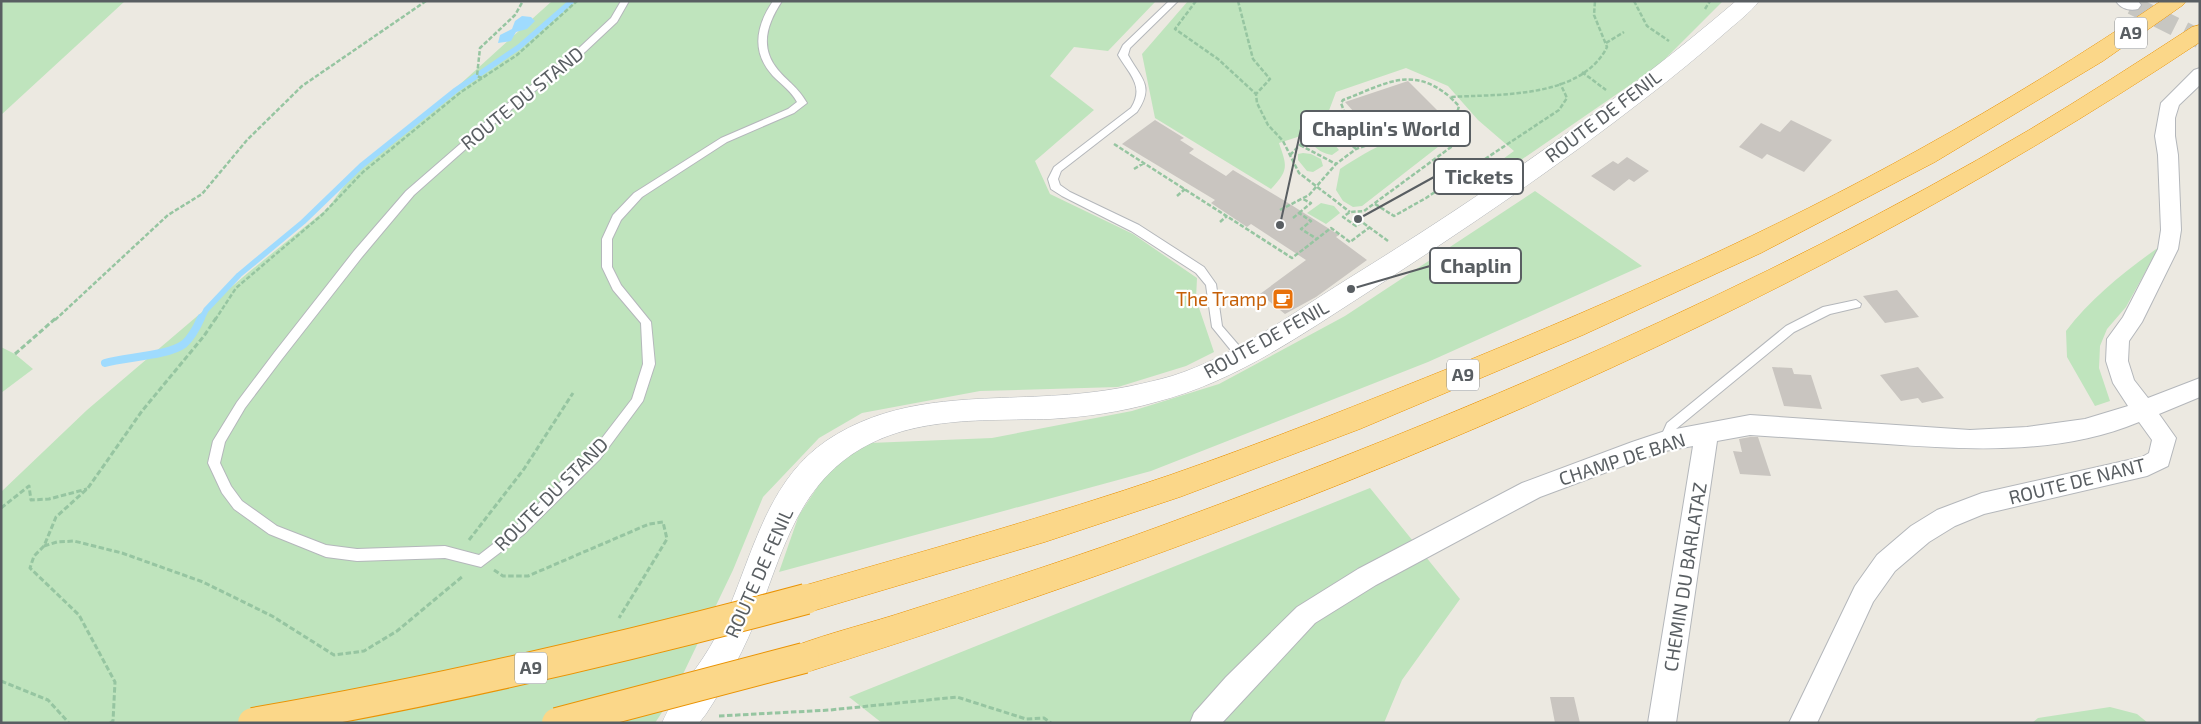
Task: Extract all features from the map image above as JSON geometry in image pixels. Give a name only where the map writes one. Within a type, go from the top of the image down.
[{"type":"highway","name":"A9","points":[[253,723],[441,688],[525,670],[687,631],[806,599],[1067,521],[1171,487],[1391,405],[1544,342],[1727,259],[1874,185],[2021,102],[2106,49],[2176,1]]},
{"type":"highway","name":"A9","points":[[557,723],[804,658],[971,607],[1199,526],[1390,451],[1660,333],[1833,249],[1987,167],[2125,84],[2200,32]]},
{"type":"street","name":"ROUTE DE FENIL","points":[[681,720],[702,690],[732,637],[768,547],[793,496],[818,465],[844,443],[889,422],[936,411],[1083,405],[1155,392],[1211,372],[1284,333],[1519,179],[1613,111],[1749,1]]},
{"type":"street","name":"ROUTE DE NANT","points":[[1803,723],[1864,594],[1886,563],[1920,534],[1946,518],[1982,504],[2146,466],[2160,459],[2164,438],[2145,409],[2124,383],[2117,361],[2118,340],[2130,322],[2168,249],[2171,230],[2168,155],[2165,136],[2166,118],[2170,103],[2200,74]]},
{"type":"street","name":"CHAMP DE BAN","points":[[1204,723],[1306,615],[1367,577],[1531,490],[1665,441],[1750,425],[1970,440],[2008,438],[2085,429],[2127,417],[2200,387]]},
{"type":"street","name":"CHEMIN DU BARLATAZ","points":[[1662,723],[1700,485],[1705,441],[1697,434]]},
{"type":"lane","name":"ROUTE DU STAND","points":[[625,1],[614,20],[582,50],[500,114],[410,193],[358,254],[240,404],[218,441],[214,463],[226,489],[238,504],[273,530],[326,551],[356,555],[445,552],[481,561],[519,531],[596,455],[637,401],[649,364],[646,322],[617,288],[607,266],[608,239],[617,218],[638,194],[724,140],[791,112],[802,103],[792,88],[774,72],[766,58],[760,35],[766,18],[778,1]]},
{"type":"lane","points":[[1174,1],[1126,47],[1123,56],[1141,81],[1143,93],[1141,101],[1134,110],[1057,169],[1053,179],[1055,187],[1136,228],[1200,270],[1211,284],[1217,327],[1242,356]]},
{"type":"lane","points":[[1665,441],[1670,426],[1790,329],[1827,310],[1856,304]]},
{"type":"path","points":[[15,354],[76,301],[161,221],[202,194],[225,169],[247,140],[302,86],[426,1]]},
{"type":"path","points":[[481,78],[477,76],[480,48],[515,16],[523,1]]},
{"type":"path","points":[[110,723],[113,720],[116,682],[79,614],[30,568],[34,556],[44,546],[56,517],[88,488],[142,411],[204,336],[236,288],[323,214],[363,172],[454,98],[517,55],[577,1]]},
{"type":"path","points":[[1196,1],[1175,30],[1218,59],[1256,94],[1257,103],[1268,125],[1283,141],[1299,173],[1350,212]]},
{"type":"path","points":[[1238,1],[1253,59],[1270,79],[1256,94]]},
{"type":"path","points":[[1450,97],[1550,88],[1592,68],[1604,56],[1607,47],[1594,15],[1595,1]]},
{"type":"path","points":[[1634,1],[1640,19],[1648,28],[1670,41]]},
{"type":"path","points":[[1606,43],[1624,32]]},
{"type":"path","points":[[1582,72],[1607,91]]},
{"type":"path","points":[[1280,210],[1309,196],[1336,164],[1356,149],[1457,113],[1459,106],[1439,87],[1413,77],[1404,78],[1343,100],[1341,103],[1344,112],[1310,122],[1310,135]]},
{"type":"path","points":[[1374,203],[1394,216],[1426,198],[1559,110],[1567,98],[1560,83]]},
{"type":"path","points":[[1101,135],[1292,258],[1331,228],[1350,242],[1370,228],[1362,222],[1356,226],[1343,217],[1350,212],[1364,212],[1466,136],[1448,116]]},
{"type":"path","points":[[1290,155],[1310,135],[1333,128],[1356,149]]},
{"type":"path","points":[[1300,145],[1336,164]]},
{"type":"path","points":[[1134,169],[1144,162]]},
{"type":"path","points":[[1177,196],[1185,190]]},
{"type":"path","points":[[1293,218],[1311,204],[1303,198]]},
{"type":"path","points":[[1299,213],[1312,221],[1301,229],[1317,239]]},
{"type":"path","points":[[1220,222],[1227,216]]},
{"type":"path","points":[[458,555],[514,484],[554,426],[573,392]]},
{"type":"path","points":[[1,508],[30,486],[31,500],[49,499],[88,488]]},
{"type":"path","points":[[44,546],[57,542],[74,541],[122,553],[203,582],[272,616],[334,655],[364,651],[396,631],[481,561],[503,576],[528,576],[649,524],[663,522],[666,539],[617,623]]},
{"type":"path","points":[[1,681],[48,700],[69,723]]},
{"type":"path","points":[[681,720],[830,710],[957,698],[1026,718],[1044,718],[1051,723]]},
{"type":"green space","points":[[1,1],[125,1],[1,115]]},
{"type":"green space","points":[[552,1],[1156,1],[1108,51],[1074,47],[1050,76],[1094,110],[1035,161],[1050,194],[1133,234],[1197,278],[1196,299],[1214,352],[1186,366],[1118,387],[980,391],[862,413],[819,438],[763,497],[733,570],[672,697],[655,723],[1,723],[1,492],[87,410],[249,272],[328,208],[355,171],[457,87]]},
{"type":"green space","points":[[1188,1],[1723,1],[1659,65],[1505,171],[1496,164],[1514,151],[1478,120],[1448,86],[1406,68],[1336,92],[1322,129],[1279,143],[1284,157],[1285,168],[1281,177],[1271,189],[1155,118],[1142,54]]},
{"type":"green space","points":[[1445,125],[1451,130],[1452,136],[1362,206],[1353,207],[1343,201],[1336,190],[1340,169],[1365,154],[1404,135]]},
{"type":"green space","points":[[1325,133],[1339,150],[1332,155],[1320,151],[1312,142]]},
{"type":"green space","points":[[1298,154],[1311,154],[1321,159],[1323,166],[1313,172],[1307,171],[1298,160]]},
{"type":"green space","points":[[1535,191],[1642,266],[1428,362],[1151,471],[779,572],[799,515],[830,468],[870,443],[992,438],[1132,411],[1219,384],[1345,316]]},
{"type":"green space","points":[[1321,203],[1334,206],[1340,213],[1326,224],[1307,213]]},
{"type":"green space","points":[[2159,247],[2126,307],[2107,329],[2100,346],[2099,368],[2110,401],[2095,406],[2067,357],[2066,331],[2086,307],[2109,286]]},
{"type":"green space","points":[[1,347],[15,354],[33,369],[1,393]]},
{"type":"green space","points":[[1370,488],[1460,599],[1402,680],[1384,723],[882,723],[849,697]]},
{"type":"green space","points":[[2110,707],[2137,714],[2148,723],[2032,723],[2038,718]]},
{"type":"water","points":[[522,16],[531,17],[535,21],[527,29],[516,32],[511,41],[498,43],[500,35],[512,29],[515,21]]},
{"type":"building","points":[[1408,81],[1438,111],[1424,116],[1426,119],[1354,142],[1341,127],[1361,120],[1345,102]]},
{"type":"building","points":[[1155,120],[1184,138],[1180,140],[1194,149],[1189,153],[1226,176],[1233,170],[1285,201],[1339,235],[1336,237],[1367,260],[1316,297],[1285,314],[1260,294],[1306,260],[1251,224],[1247,227],[1211,203],[1215,200],[1122,144]]},
{"type":"building","points":[[1791,120],[1832,140],[1804,172],[1767,154],[1762,159],[1739,147],[1761,123],[1780,132]]},
{"type":"building","points":[[1627,157],[1649,171],[1634,182],[1629,179],[1614,191],[1591,176],[1613,161],[1618,164]]},
{"type":"building","points":[[1897,290],[1919,317],[1885,323],[1863,296]]},
{"type":"building","points":[[1772,367],[1792,368],[1794,374],[1811,375],[1822,409],[1784,406]]},
{"type":"building","points":[[1918,367],[1944,398],[1922,403],[1918,398],[1901,401],[1880,375]]},
{"type":"building","points":[[1758,437],[1771,476],[1740,474],[1733,451],[1742,452],[1739,439]]},
{"type":"building","points":[[1550,697],[1574,697],[1580,723],[1555,723]]},
{"type":"waterway","points":[[201,320],[206,310],[239,275],[303,222],[361,166],[456,90],[519,47],[572,1]]},
{"type":"waterway","points":[[105,363],[157,354],[177,348],[189,338],[201,318]]},
{"type":"tunnel","points":[[2132,5],[2200,39]]},
{"type":"place","name":"Tickets","points":[[1358,219]]},
{"type":"place","name":"Chaplin's World","points":[[1280,225]]},
{"type":"place","name":"Chaplin","points":[[1351,289]]},
{"type":"place","name":"The Tramp","points":[[1283,299]]}]
